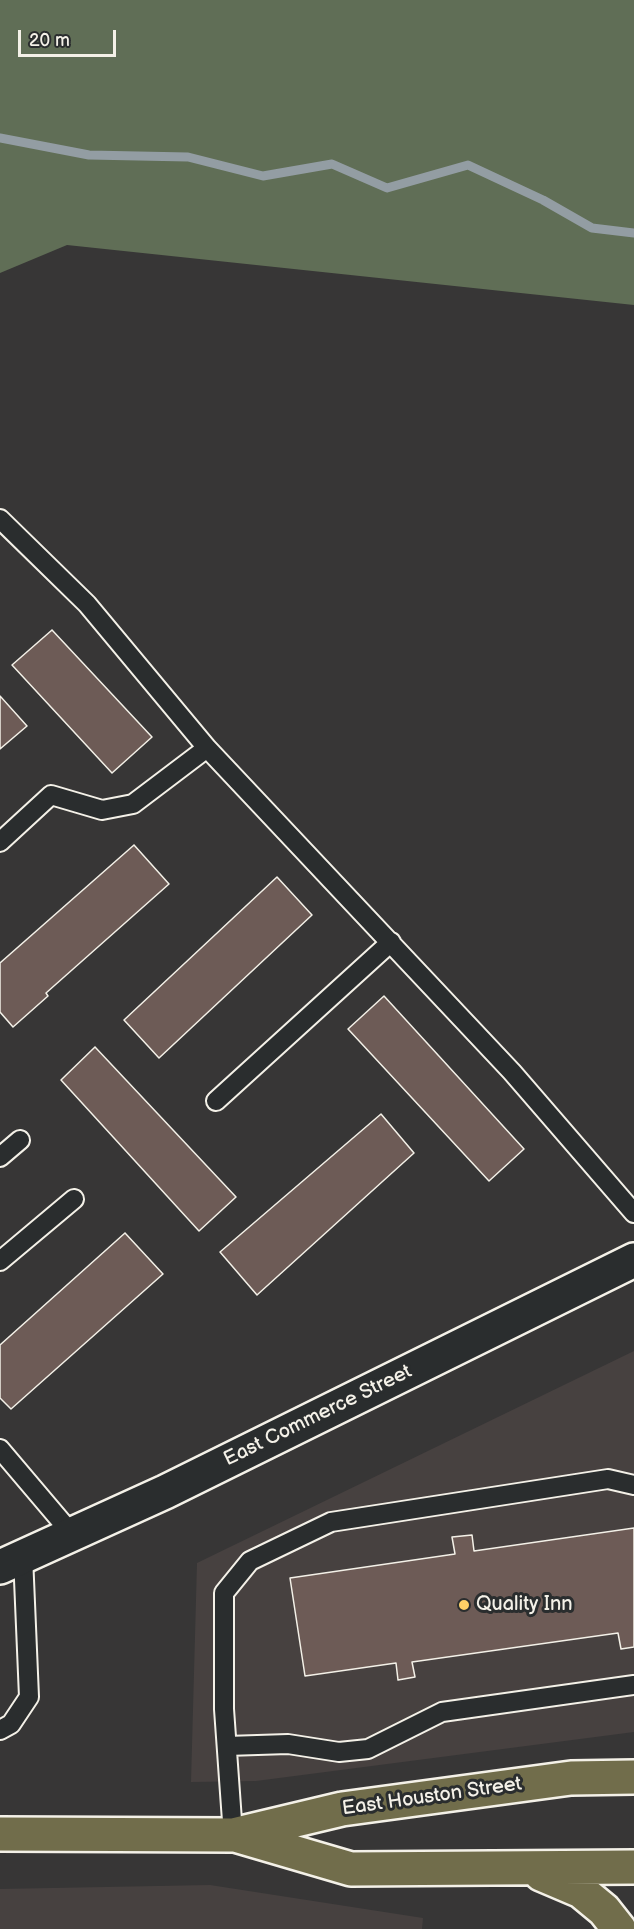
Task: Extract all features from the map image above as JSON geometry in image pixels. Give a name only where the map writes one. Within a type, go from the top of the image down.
[{"type":"main road","name":"East Commerce Street","points":[[12,1561],[165,1492],[634,1260]]},
{"type":"main road","name":"East Houston Street","points":[[0,1834],[233,1835],[342,1809],[571,1778],[634,1777]]},
{"type":"main road","name":"East Houston Street","points":[[233,1835],[351,1869],[532,1870],[634,1867]]},
{"type":"main road","points":[[532,1870],[581,1891],[604,1910],[619,1929]]},
{"type":"lane","points":[[0,519],[87,604],[207,748],[512,1072],[634,1213]]},
{"type":"lane","points":[[0,842],[51,795],[102,810],[133,804],[207,748]]},
{"type":"lane","points":[[216,1101],[391,942]]},
{"type":"lane","points":[[0,1156],[21,1140]]},
{"type":"lane","points":[[1,1259],[74,1199]]},
{"type":"lane","points":[[0,1449],[72,1534]]},
{"type":"lane","points":[[233,1835],[224,1709],[224,1593],[250,1561],[331,1522],[608,1479],[634,1485]]},
{"type":"lane","points":[[0,1730],[11,1724],[28,1697],[12,1561]]},
{"type":"lane","points":[[227,1746],[288,1744],[339,1752],[368,1749],[442,1712],[634,1685]]},
{"type":"shaded area","points":[[634,1351],[634,1732],[256,1781],[191,1782],[197,1563]]},
{"type":"shaded area","points":[[210,1885],[423,1918],[422,1929],[0,1929],[0,1889]]},
{"type":"green space","points":[[0,0],[634,0],[634,305],[67,245],[0,273]]},
{"type":"building","points":[[52,630],[152,737],[112,773],[12,665]]},
{"type":"building","points":[[0,696],[27,726],[0,749]]},
{"type":"building","points":[[134,845],[169,884],[46,993],[48,996],[13,1027],[0,1012],[0,963]]},
{"type":"building","points":[[277,877],[312,915],[159,1058],[124,1020]]},
{"type":"building","points":[[384,996],[524,1149],[489,1181],[348,1029]]},
{"type":"building","points":[[95,1047],[236,1197],[199,1231],[61,1080]]},
{"type":"building","points":[[381,1114],[414,1153],[257,1295],[220,1252]]},
{"type":"building","points":[[125,1233],[163,1274],[11,1409],[0,1398],[0,1345]]},
{"type":"building","name":"Quality Inn","points":[[634,1528],[634,1647],[621,1649],[618,1633],[412,1662],[415,1677],[398,1680],[396,1663],[305,1676],[290,1578],[455,1554],[452,1537],[472,1535],[474,1551]]},
{"type":"waterway","points":[[0,138],[89,155],[188,157],[263,176],[332,164],[387,188],[468,165],[543,200],[592,228],[634,233]]},
{"type":"place","name":"Quality Inn","points":[[464,1605]]}]
